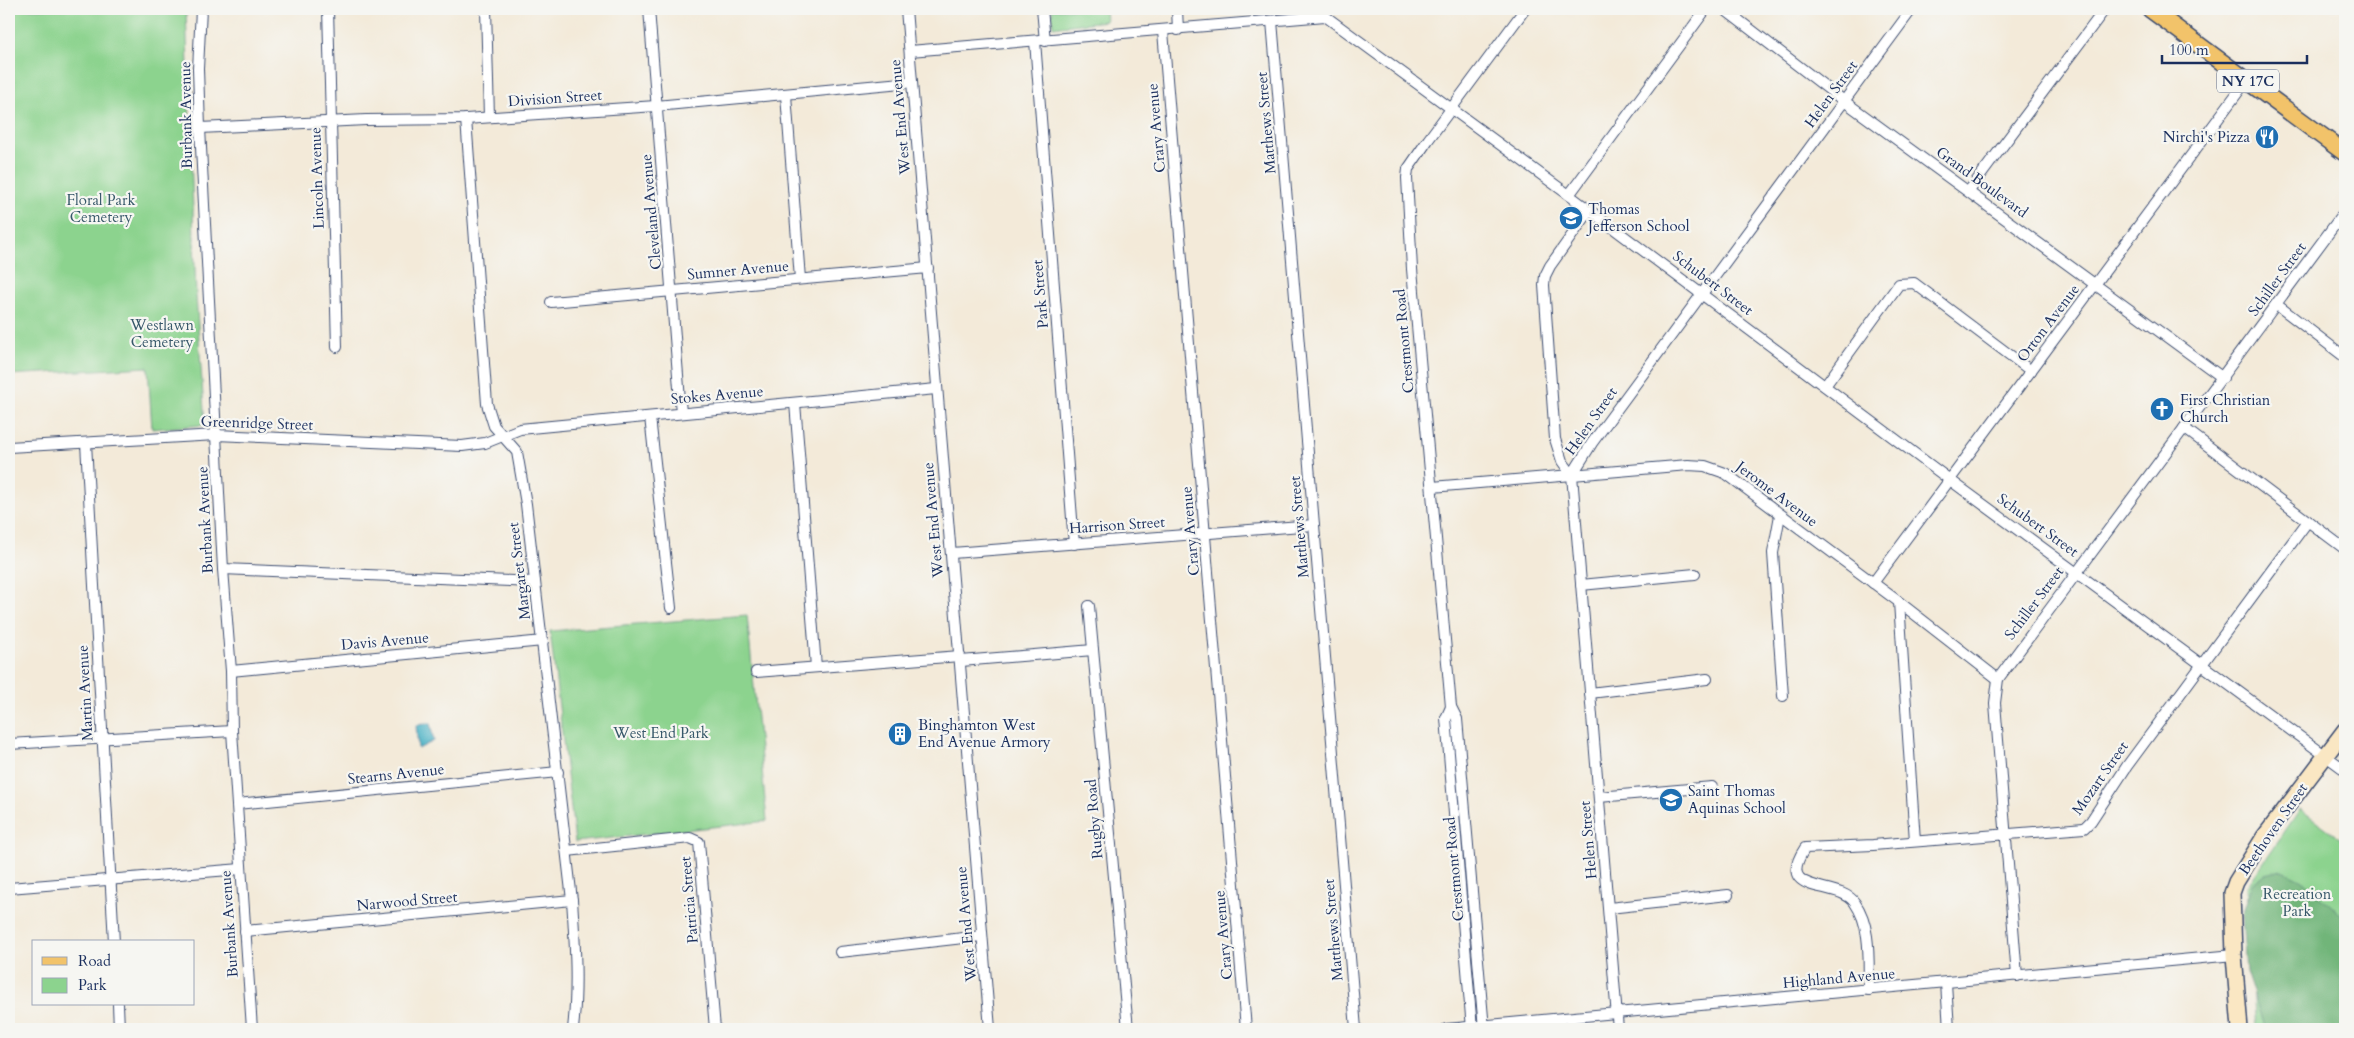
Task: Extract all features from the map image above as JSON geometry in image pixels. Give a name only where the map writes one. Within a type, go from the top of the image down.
[{"type":"main road","name":"NY 17C","points":[[2150,9],[2345,153]]},
{"type":"street","name":"Burbank Avenue","points":[[201,9],[198,69],[200,128],[223,569],[231,670],[236,804],[252,1029]]},
{"type":"street","name":"Lincoln Avenue","points":[[328,9],[337,347]]},
{"type":"street","points":[[486,9],[489,117]]},
{"type":"street","name":"Cleveland Avenue","points":[[649,9],[673,291],[681,414]]},
{"type":"street","name":"West End Avenue","points":[[906,9],[990,1029]]},
{"type":"street","name":"Park Street","points":[[1042,9],[1040,41],[1074,544]]},
{"type":"street","points":[[1177,9],[1178,30]]},
{"type":"street","name":"Crestmont Road","points":[[1484,1028],[1457,719],[1451,707],[1412,269],[1407,178],[1408,169],[1525,9]]},
{"type":"street","points":[[1570,194],[1706,9]]},
{"type":"street","name":"Grand Boulevard","points":[[1724,9],[1844,101],[2223,378]]},
{"type":"street","name":"Helen Street","points":[[1618,1029],[1572,475],[1592,443],[1912,9]]},
{"type":"street","points":[[1969,191],[2105,9]]},
{"type":"street","name":"Schubert Street","points":[[910,52],[1272,21],[1325,12],[1451,109],[1570,194],[1950,480],[2345,770]]},
{"type":"street","name":"Matthews Street","points":[[1272,21],[1356,1029]]},
{"type":"street","name":"Crary Avenue","points":[[1163,31],[1246,1029]]},
{"type":"street","name":"Orton Avenue","points":[[1873,583],[2246,80]]},
{"type":"street","name":"Division Street","points":[[200,128],[331,121],[466,119],[656,106],[912,82]]},
{"type":"street","points":[[786,95],[800,279]]},
{"type":"street","name":"Margaret Street","points":[[466,119],[487,404],[494,426],[517,452],[521,467],[543,641],[572,900],[577,966],[577,994],[573,1029]]},
{"type":"street","points":[[1572,475],[1562,461],[1555,439],[1544,276],[1590,210]]},
{"type":"street","name":"Schiller Street","points":[[2017,976],[2004,835],[1995,703],[1998,679],[2076,572],[2223,378],[2345,210]]},
{"type":"street","name":"Sumner Avenue","points":[[551,302],[928,268]]},
{"type":"street","points":[[1825,386],[1899,284],[1908,282],[1914,283],[2031,371]]},
{"type":"street","points":[[2277,305],[2345,357]]},
{"type":"street","name":"Stokes Avenue","points":[[503,435],[520,429],[936,389]]},
{"type":"street","points":[[794,403],[816,666]]},
{"type":"street","points":[[650,417],[671,608]]},
{"type":"street","points":[[2184,428],[2345,549]]},
{"type":"street","name":"Greenridge Street","points":[[9,447],[216,435],[462,446],[485,443],[503,435]]},
{"type":"street","name":"Martin Avenue","points":[[86,443],[114,940]]},
{"type":"street","name":"Jerome Avenue","points":[[1432,487],[1688,465],[1705,466],[1725,473],[1998,679]]},
{"type":"street","points":[[1780,515],[1772,553],[1783,696]]},
{"type":"street","name":"Mozart Street","points":[[1869,990],[1865,927],[1855,902],[1847,896],[1808,885],[1796,872],[1796,862],[1805,848],[2084,828],[2091,821],[2126,766],[2308,521]]},
{"type":"street","name":"Harrison Street","points":[[952,553],[1314,525]]},
{"type":"street","points":[[223,569],[535,582]]},
{"type":"street","points":[[1582,585],[1695,574]]},
{"type":"street","points":[[1898,602],[1915,841]]},
{"type":"street","name":"Rugby Road","points":[[1089,606],[1128,1029]]},
{"type":"street","name":"Davis Avenue","points":[[231,670],[543,641]]},
{"type":"street","points":[[756,672],[816,666],[1093,650]]},
{"type":"street","points":[[1590,693],[1707,679]]},
{"type":"street","name":"Crestmont Road","points":[[1451,707],[1446,718],[1472,1028]]},
{"type":"street","name":"Beethoven Street","points":[[2240,1029],[2234,956],[2232,893],[2236,882],[2264,837],[2345,730]]},
{"type":"street","points":[[9,744],[232,731]]},
{"type":"street","name":"Stearns Avenue","points":[[236,804],[558,772]]},
{"type":"street","points":[[1599,797],[1712,787]]},
{"type":"street","name":"Patricia Street","points":[[567,851],[690,838],[699,842],[715,1029]]},
{"type":"street","points":[[9,888],[241,870]]},
{"type":"street","points":[[1609,908],[1728,895]]},
{"type":"street","name":"Narwood Street","points":[[245,931],[572,900]]},
{"type":"street","points":[[840,952],[981,936]]},
{"type":"street","name":"Highland Avenue","points":[[1446,1029],[1484,1028],[1617,1012],[2234,956]]},
{"type":"street","points":[[1946,983],[1950,1029]]},
{"type":"street","points":[[118,1006],[119,1029]]},
{"type":"green space","name":"Floral Park Cemetery","points":[[9,9],[186,9],[196,296],[205,425],[152,429],[148,367],[9,375]]},
{"type":"green space","points":[[1052,9],[1105,9],[1106,21],[1053,27]]},
{"type":"green space","name":"West End Park","points":[[747,615],[767,821],[575,842],[550,631]]},
{"type":"green space","name":"Recreation Park","points":[[2300,809],[2345,842],[2345,1029],[2256,1029],[2246,888]]},
{"type":"green space","name":"Recreation Park","points":[[2282,870],[2302,880],[2345,918],[2345,1029],[2265,1029],[2246,972],[2242,915],[2252,884],[2265,874]]},
{"type":"water","points":[[430,723],[434,741],[418,749],[416,725]]},
{"type":"place","name":"Nirchi's Pizza","points":[[2267,137]]},
{"type":"place","name":"Thomas Jefferson School","points":[[1571,218]]},
{"type":"place","name":"First Christian Church","points":[[2162,409]]},
{"type":"place","name":"Binghamton West End Avenue Armory","points":[[900,734]]},
{"type":"place","name":"Saint Thomas Aquinas School","points":[[1671,800]]},
{"type":"park label","name":"Westlawn Cemetery","points":[[162,334]]}]
